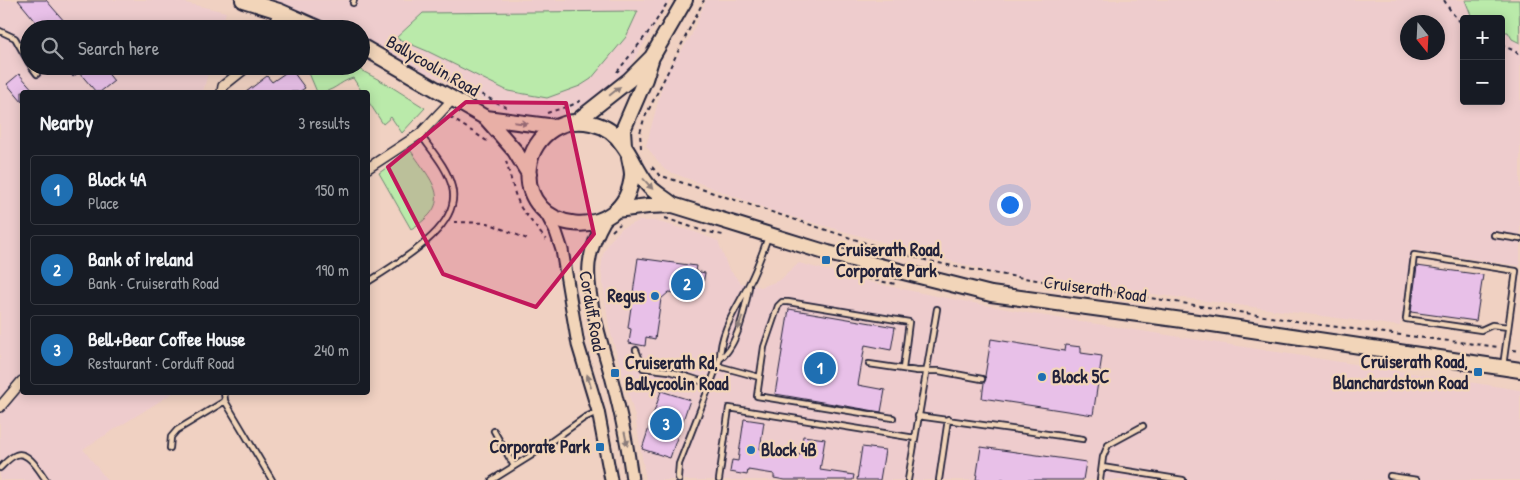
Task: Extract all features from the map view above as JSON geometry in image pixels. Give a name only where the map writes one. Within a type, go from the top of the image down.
[{"type":"main road","points":[[243,0],[279,11],[300,20]]},
{"type":"main road","points":[[632,152],[609,130],[598,124],[577,122],[556,127],[541,139],[531,156],[528,174],[535,199],[544,210],[559,220],[577,225],[594,223],[611,214],[624,200],[630,188],[632,152],[623,130],[645,79],[652,57],[686,0]]},
{"type":"main road","name":"Ballycoolin Road","points":[[370,51],[486,118],[515,151],[528,174]]},
{"type":"main road","points":[[577,122],[629,80],[652,57]]},
{"type":"main road","name":"Ballycoolin Road","points":[[486,118],[556,127]]},
{"type":"main road","name":"Cruiserath Road","points":[[632,152],[648,185],[673,205]]},
{"type":"main road","name":"Cruiserath Road","points":[[611,214],[648,206],[673,205],[876,266],[991,294],[1212,324],[1520,370]]},
{"type":"street","points":[[276,20],[279,11]]},
{"type":"street","points":[[222,90],[223,86],[237,75]]},
{"type":"street","points":[[370,167],[420,134],[441,112],[448,95]]},
{"type":"street","name":"Corduff Road","points":[[544,210],[556,232],[562,250],[578,345],[598,411],[611,480]]},
{"type":"street","name":"Corduff Road","points":[[611,214],[597,234],[591,249],[589,265],[590,283],[598,331],[622,420],[632,480]]},
{"type":"street","points":[[0,407],[20,383]]},
{"type":"lane","points":[[0,31],[15,38],[20,47]]},
{"type":"lane","points":[[370,281],[409,255],[436,232],[450,214],[454,201],[452,187],[447,175],[420,134]]},
{"type":"lane","points":[[720,359],[726,354],[736,334],[745,309],[750,284],[769,235]]},
{"type":"lane","points":[[1494,235],[1520,239]]},
{"type":"lane","points":[[1503,367],[1516,271],[1414,255],[1406,319],[1481,330],[1492,325],[1508,327]]},
{"type":"lane","points":[[680,480],[678,477],[679,464],[718,366],[720,348],[731,315],[750,284]]},
{"type":"lane","points":[[893,418],[757,396],[764,347],[778,306],[782,302],[909,322],[903,369]]},
{"type":"lane","points":[[908,480],[937,309]]},
{"type":"lane","points":[[636,350],[642,368],[669,371],[710,384]]},
{"type":"lane","points":[[869,364],[903,369],[939,371],[982,379]]},
{"type":"lane","points":[[718,366],[759,377]]},
{"type":"lane","points":[[224,395],[225,401],[270,479]]},
{"type":"lane","points":[[170,448],[171,437],[177,430],[225,401]]},
{"type":"lane","points":[[719,480],[729,408],[915,438]]},
{"type":"lane","points":[[492,480],[584,418],[598,411]]},
{"type":"lane","points":[[918,416],[1083,439]]},
{"type":"lane","points":[[939,480],[948,419]]},
{"type":"lane","points":[[1100,480],[1103,457],[1108,444],[1143,426]]},
{"type":"lane","points":[[494,431],[514,466]]},
{"type":"lane","points":[[0,468],[18,454],[23,454],[28,457],[46,480]]},
{"type":"lane","points":[[1102,467],[1184,480]]},
{"type":"lane","points":[[1390,476],[1417,480]]},
{"type":"path","points":[[612,77],[641,44],[669,0]]},
{"type":"path","points":[[632,152],[640,144],[640,133],[644,119],[704,0]]},
{"type":"path","points":[[1444,0],[1460,22]]},
{"type":"path","points":[[1505,47],[1515,51],[1520,56]]},
{"type":"path","points":[[448,95],[449,78],[512,110]]},
{"type":"path","points":[[545,113],[582,100]]},
{"type":"path","points":[[441,112],[492,145]]},
{"type":"path","points":[[504,157],[521,208],[549,245]]},
{"type":"path","points":[[647,162],[659,175],[793,220],[928,261],[1041,282],[1321,325],[1520,351]]},
{"type":"path","points":[[444,221],[488,224],[527,239]]},
{"type":"highlighted area","points":[[466,102],[566,103],[594,234],[536,307],[443,274],[388,167]]},
{"type":"shaded area","points":[[0,0],[172,0],[226,12],[224,20],[20,20],[20,75],[208,75],[204,90],[20,90],[20,395],[170,395],[83,449],[107,480],[0,480]]},
{"type":"shaded area","points":[[271,0],[670,0],[628,70],[599,99],[549,120],[505,110],[370,46],[370,20],[314,20]]},
{"type":"shaded area","points":[[706,0],[1520,0],[1520,266],[1412,250],[1400,326],[998,274],[778,213],[665,170],[646,146],[666,72],[691,36]]},
{"type":"shaded area","points":[[639,221],[655,221],[695,232],[718,241],[728,268],[741,283],[761,287],[780,280],[799,263],[869,282],[1033,314],[1520,390],[1520,480],[646,480],[635,416],[609,327],[601,270],[603,254],[609,242],[622,228]]},
{"type":"green space","points":[[1465,0],[1519,0],[1520,43],[1512,39],[1508,32],[1505,32],[1505,15],[1471,15]]},
{"type":"green space","points":[[638,11],[626,37],[591,79],[580,86],[547,98],[508,91],[427,51],[396,38],[423,13]]},
{"type":"green space","points":[[310,75],[370,75],[425,108],[402,133],[391,117],[383,124],[370,104],[370,90],[361,90],[353,78],[330,90],[316,90]]},
{"type":"green space","points":[[411,151],[432,183],[436,192],[436,201],[433,210],[425,219],[411,229],[379,173]]},
{"type":"building","points":[[18,0],[46,0],[63,20],[35,20]]},
{"type":"building","points":[[19,74],[33,90],[20,90],[20,100],[7,84]]},
{"type":"building","points":[[82,75],[109,75],[114,81],[103,90],[94,90]]},
{"type":"building","points":[[282,75],[295,75],[305,88],[302,90],[249,90],[267,76],[272,82]]},
{"type":"building","points":[[638,258],[696,266],[695,271],[705,273],[702,289],[696,288],[695,295],[669,292],[661,299],[655,339],[646,337],[645,346],[629,343],[631,329],[628,328]]},
{"type":"building","points":[[1417,266],[1483,275],[1476,321],[1411,312]]},
{"type":"building","points":[[789,309],[895,327],[891,350],[865,345],[858,385],[885,390],[881,412],[775,394]]},
{"type":"building","name":"Block 5C","points":[[991,339],[1064,351],[1065,345],[1081,347],[1081,353],[1102,356],[1093,415],[982,398]]},
{"type":"building","points":[[661,391],[690,400],[670,458],[642,449]]},
{"type":"building","name":"Block 4B","points":[[744,419],[764,422],[760,449],[800,455],[803,436],[825,439],[820,470],[854,475],[853,480],[785,480],[774,478],[774,474],[748,470],[747,475],[730,472],[732,460],[738,461]]},
{"type":"building","points":[[862,447],[885,450],[880,480],[857,480]]},
{"type":"building","points":[[981,447],[1086,462],[1083,480],[976,480]]},
{"type":"place","name":"Cruiserath Road, Corporate Park","points":[[826,260]]},
{"type":"place","name":"Bank of Ireland","points":[[687,284]]},
{"type":"place","name":"Regus","points":[[655,296]]},
{"type":"place","name":"Block 4A","points":[[820,368]]},
{"type":"place","name":"Cruiserath Road, Blanchardstown Road","points":[[1478,372]]},
{"type":"place","name":"Cruiserath Rd, Ballycoolin Road","points":[[615,373]]},
{"type":"place","name":"Block 5C","points":[[1042,377]]},
{"type":"place","name":"Bell+Bear Coffee House","points":[[666,424]]},
{"type":"place","name":"Corporate Park","points":[[600,447]]},
{"type":"place","name":"Block 4B","points":[[751,450]]}]
